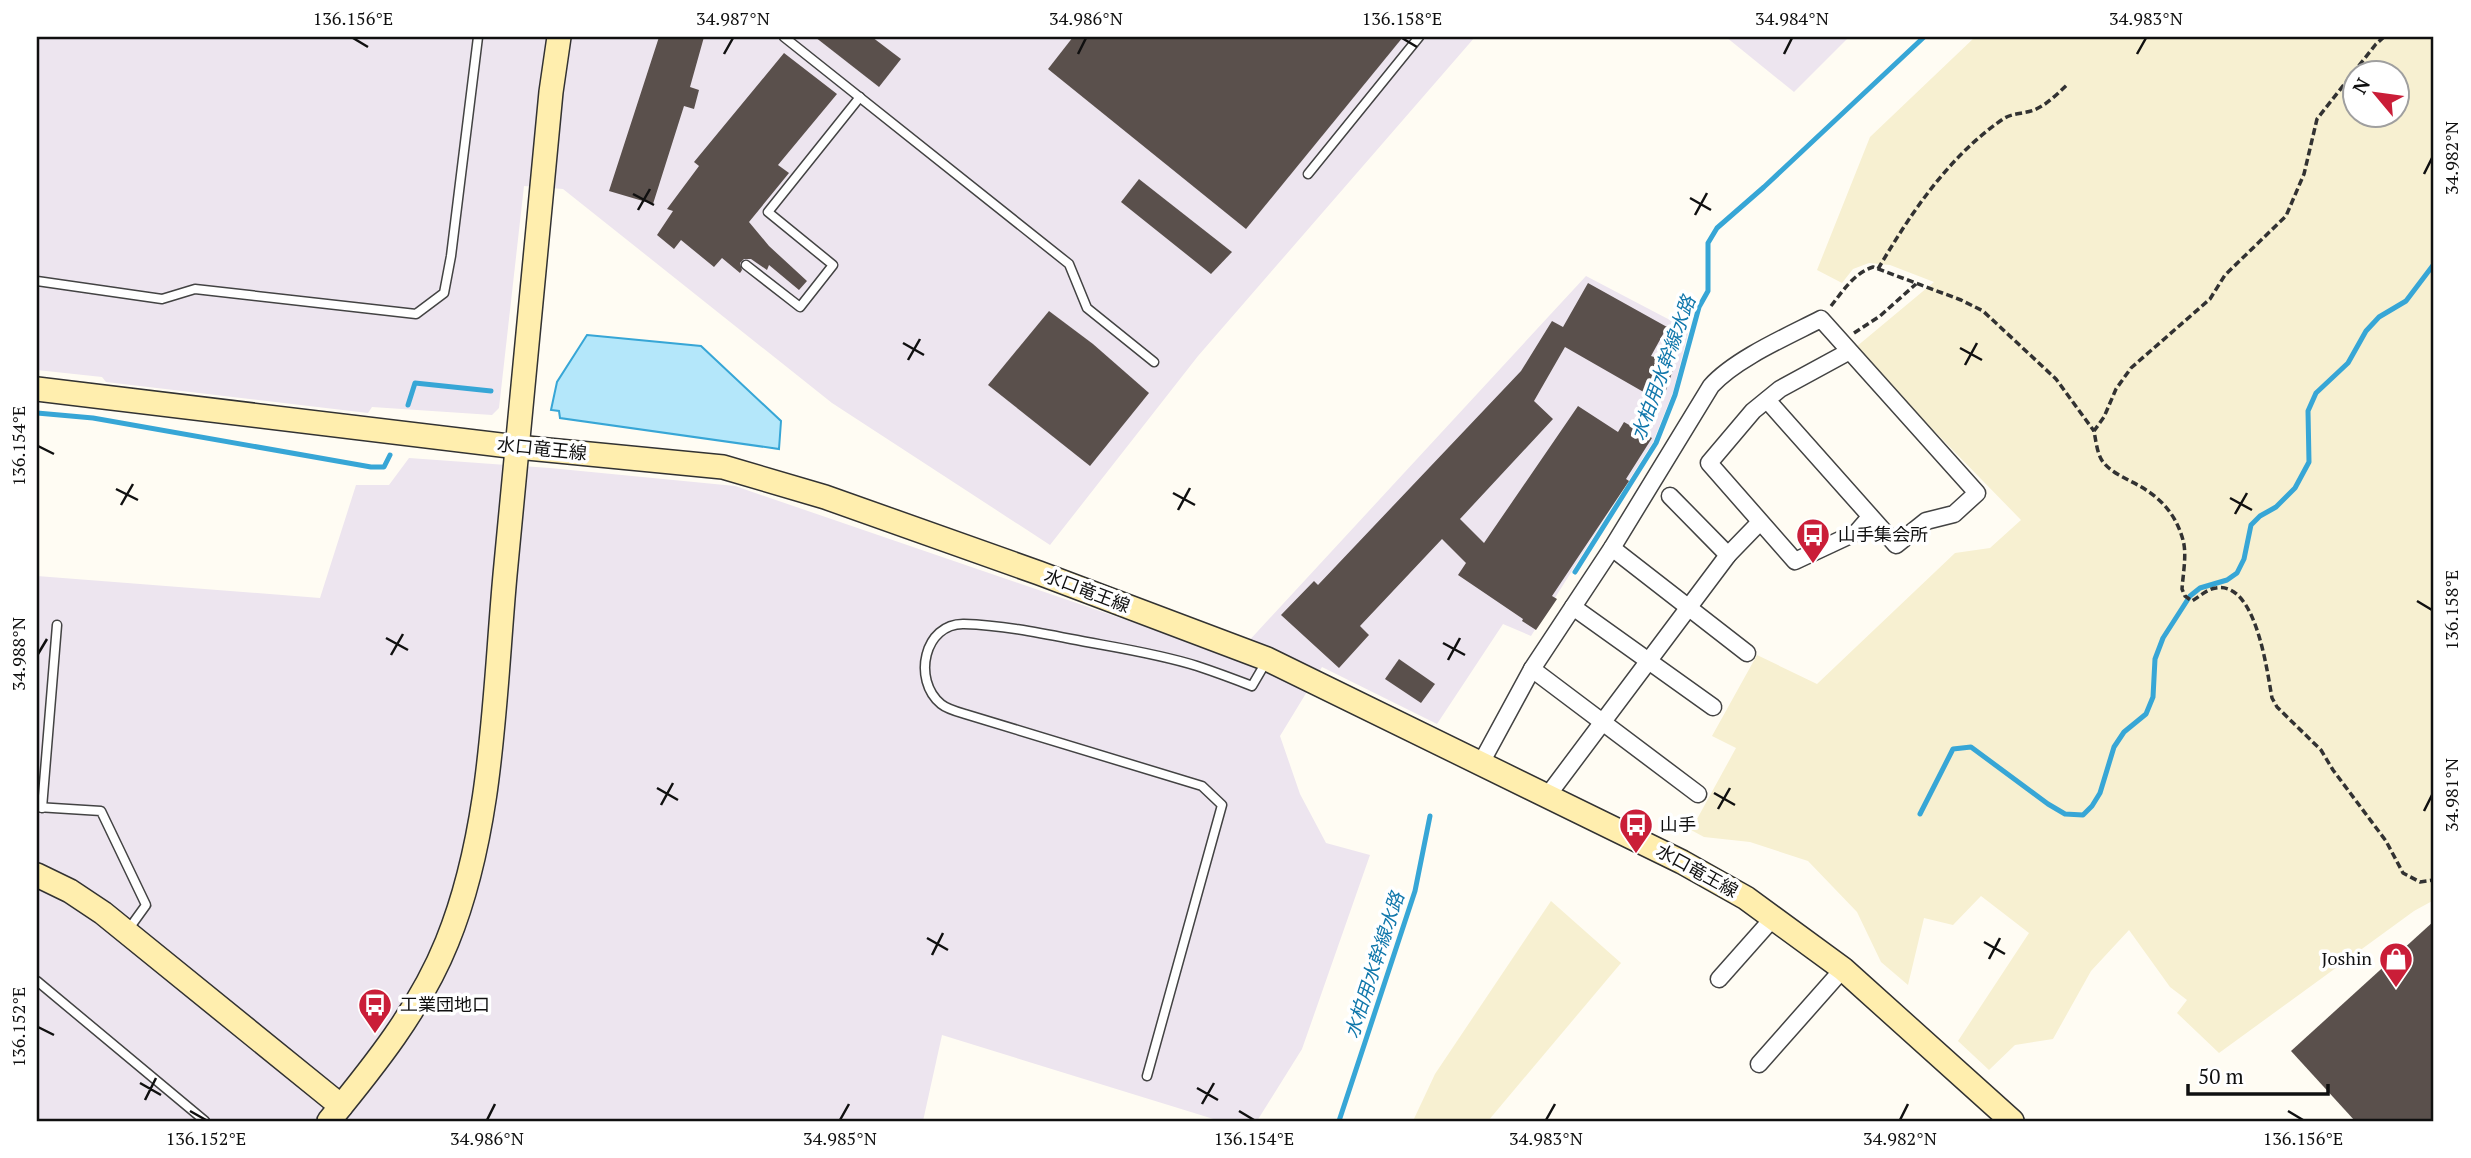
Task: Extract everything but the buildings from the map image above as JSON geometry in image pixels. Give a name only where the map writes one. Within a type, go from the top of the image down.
[{"type":"main road","points":[[37,875],[70,891],[103,913],[335,1113],[408,1017],[434,972],[452,929],[472,865],[489,751],[551,92],[559,37]]},
{"type":"main road","name":"水口竜王線","points":[[37,389],[517,447],[723,467],[825,497],[1039,573],[1267,659],[1682,862],[1774,917],[1843,969],[2012,1121]]},
{"type":"street","points":[[1481,763],[1532,670],[1612,548],[1711,386],[1718,377],[1778,341],[1821,319],[1977,493],[1954,514],[1926,521],[1896,545],[1767,400]]},
{"type":"street","points":[[1844,346],[1752,411],[1709,463],[1795,561],[1857,532],[1870,517]]},
{"type":"street","points":[[1670,496],[1728,555]]},
{"type":"street","points":[[1548,795],[1728,555],[1760,522]]},
{"type":"street","points":[[1612,548],[1747,653]]},
{"type":"street","points":[[1573,607],[1713,707]]},
{"type":"street","points":[[1532,670],[1698,794]]},
{"type":"street","points":[[1719,979],[1774,917]]},
{"type":"street","points":[[1759,1064],[1843,969]]},
{"type":"lane","points":[[37,281],[162,299],[195,289],[416,314],[444,293],[478,37]]},
{"type":"lane","points":[[784,37],[1069,264],[1087,308],[1154,362]]},
{"type":"lane","points":[[1308,174],[1419,37]]},
{"type":"lane","points":[[746,265],[800,307],[833,265],[768,212],[860,97]]},
{"type":"lane","points":[[1147,1076],[1222,805],[1202,786],[965,715],[941,705],[929,688],[924,668],[928,647],[941,630],[962,624],[1031,631],[1196,665],[1252,686],[1267,659]]},
{"type":"lane","points":[[57,625],[39,807],[101,811],[146,905],[126,932]]},
{"type":"lane","points":[[37,981],[205,1121]]},
{"type":"path","points":[[2094,431],[2104,417],[2116,389],[2131,368],[2210,299],[2225,275],[2286,216],[2304,174],[2317,119],[2384,37]]},
{"type":"path","points":[[1878,269],[1922,199],[1967,149],[2007,116],[2034,110],[2068,84]]},
{"type":"path","points":[[1821,319],[1854,278],[1863,270],[1872,267],[1961,300],[1983,311],[2056,379],[2094,431],[2103,462],[2116,474],[2148,489],[2165,504],[2175,519],[2184,542],[2182,589],[2185,597],[2192,601],[2218,587],[2236,595],[2243,602],[2260,635],[2272,698],[2277,707],[2321,750],[2386,841],[2403,873],[2420,882],[2434,880]]},
{"type":"path","points":[[1844,346],[1916,284]]},
{"type":"shaded area","points":[[37,37],[1475,37],[1198,356],[1050,545],[832,403],[563,189],[524,186],[499,408],[492,415],[372,407],[368,413],[106,382],[102,377],[37,370]]},
{"type":"shaded area","points":[[1726,37],[1849,37],[1794,92]]},
{"type":"shaded area","points":[[1975,37],[2434,37],[2434,872],[2431,874],[2434,878],[2434,900],[2414,911],[2219,1053],[2177,1013],[2187,1000],[2170,987],[2129,930],[2091,971],[2053,1039],[2015,1045],[1989,1070],[1958,1041],[2029,933],[1981,896],[1953,925],[1924,918],[1908,985],[1881,962],[1857,912],[1808,861],[1750,842],[1704,837],[1691,830],[1736,748],[1712,736],[1757,655],[1817,684],[1955,553],[1990,548],[2021,520],[1862,357],[1856,347],[1934,282],[1890,265],[1869,263],[1853,269],[1842,283],[1817,270],[1870,137]]},
{"type":"shaded area","points":[[1586,276],[1689,330],[1673,392],[1653,442],[1531,636],[1503,624],[1437,724],[1322,667],[1280,736],[1300,794],[1326,843],[1370,855],[1302,1049],[1257,1121],[1220,1121],[942,1035],[923,1121],[37,1121],[37,576],[320,598],[356,485],[389,485],[409,458],[550,468],[735,486],[1234,657]]},
{"type":"shaded area","points":[[1551,901],[1621,963],[1488,1121],[1413,1121],[1435,1074]]},
{"type":"water","points":[[587,335],[701,346],[781,421],[779,449],[560,418],[559,411],[551,410],[557,382]]},
{"type":"waterway","name":"水柏用水幹線水路","points":[[1575,572],[1656,443],[1675,395],[1699,307],[1708,291],[1708,243],[1717,228],[1924,37]]},
{"type":"waterway","points":[[1920,814],[1953,749],[1971,747],[2065,814],[2083,815],[2092,806],[2100,793],[2114,747],[2124,732],[2146,714],[2153,697],[2155,659],[2163,638],[2190,596],[2200,588],[2227,580],[2237,573],[2244,559],[2251,525],[2276,507],[2295,488],[2309,462],[2308,411],[2316,393],[2348,363],[2366,331],[2379,317],[2406,301],[2434,264]]},
{"type":"waterway","points":[[408,405],[415,383],[491,391]]},
{"type":"waterway","points":[[37,413],[93,418],[371,467],[384,467],[390,455]]},
{"type":"waterway","name":"水柏用水幹線水路","points":[[1339,1121],[1415,891],[1430,816]]},
{"type":"place","name":"山手集会所","points":[[1813,565]]},
{"type":"place","name":"山手","points":[[1636,855]]},
{"type":"place","name":"Joshin","points":[[2396,989]]},
{"type":"place","name":"工業団地口","points":[[375,1035]]}]
